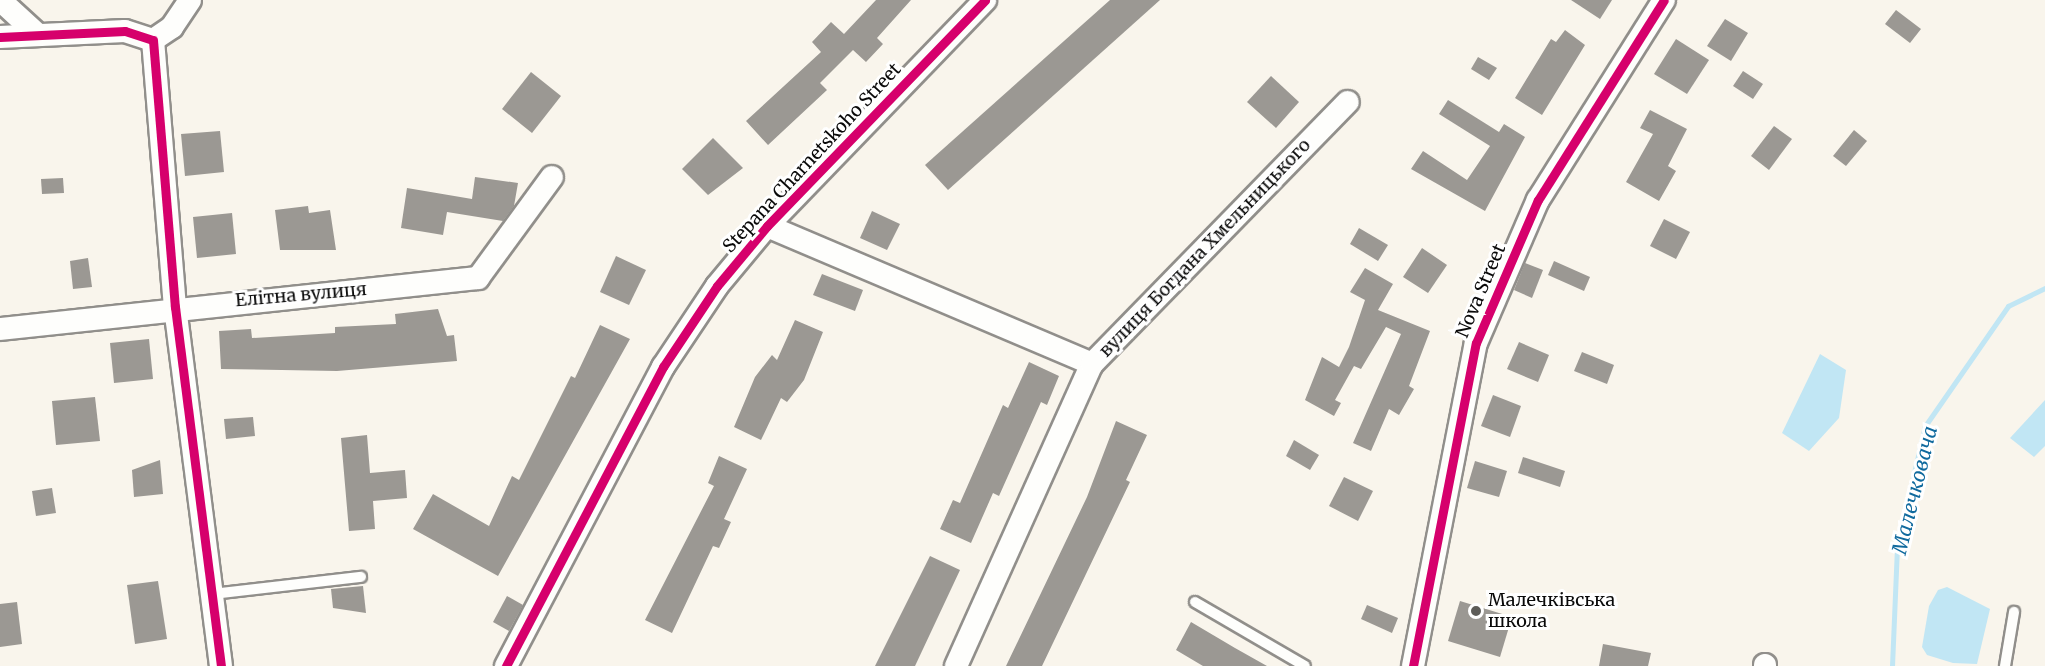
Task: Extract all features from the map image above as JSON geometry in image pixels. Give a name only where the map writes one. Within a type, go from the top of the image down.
[{"type":"street","points":[[0,0],[36,33]]},
{"type":"street","points":[[153,40],[172,27],[190,0]]},
{"type":"street","name":"Stepana Charnetskoho Street","points":[[506,666],[663,367],[717,286],[767,226],[985,0]]},
{"type":"street","name":"Nova Street","points":[[1413,666],[1476,343],[1538,200],[1664,0]]},
{"type":"street","points":[[0,37],[36,33],[125,31],[153,40]]},
{"type":"street","points":[[153,40],[175,307],[221,666]]},
{"type":"street","name":"вулиця Богдана Хмельницького","points":[[957,666],[1092,364],[1348,102]]},
{"type":"street","name":"Елітна вулиця","points":[[0,329],[175,307],[478,278],[552,177]]},
{"type":"street","points":[[767,226],[1092,364]]},
{"type":"lane","points":[[213,594],[361,578]]},
{"type":"lane","points":[[1195,602],[1305,666]]},
{"type":"lane","points":[[2005,666],[2014,612]]},
{"type":"water","points":[[1820,354],[1846,370],[1839,418],[1809,451],[1782,433]]},
{"type":"water","points":[[2045,400],[2045,446],[2034,457],[2010,438]]},
{"type":"water","points":[[1947,587],[1990,609],[1977,664],[1953,663],[1927,655],[1922,647],[1929,606],[1938,590]]},
{"type":"building","points":[[876,0],[911,0],[877,38],[883,44],[866,62],[853,50],[820,83],[827,90],[768,145],[746,121],[821,52],[812,42],[831,22],[844,34]]},
{"type":"building","points":[[1110,0],[1160,0],[948,190],[925,165]]},
{"type":"building","points":[[1571,0],[1612,0],[1600,19]]},
{"type":"building","points":[[1896,10],[1921,29],[1910,43],[1885,24]]},
{"type":"building","points":[[1725,19],[1748,33],[1731,61],[1707,46]]},
{"type":"building","points":[[1565,30],[1585,45],[1542,115],[1515,98],[1551,39],[1556,42]]},
{"type":"building","points":[[1676,39],[1709,60],[1687,94],[1654,74]]},
{"type":"building","points":[[1478,57],[1497,68],[1489,80],[1471,69]]},
{"type":"building","points":[[1743,71],[1763,84],[1753,99],[1733,86]]},
{"type":"building","points":[[531,72],[561,96],[532,133],[502,109]]},
{"type":"building","points":[[1271,76],[1299,102],[1276,128],[1247,102]]},
{"type":"building","points":[[1448,100],[1499,132],[1504,124],[1525,137],[1485,211],[1411,169],[1423,151],[1467,180],[1490,146],[1439,114]]},
{"type":"building","points":[[1650,110],[1687,129],[1668,166],[1676,171],[1659,201],[1626,182],[1653,134],[1640,128]]},
{"type":"building","points":[[1774,126],[1792,139],[1769,170],[1751,156]]},
{"type":"building","points":[[1854,130],[1867,141],[1846,166],[1833,156]]},
{"type":"building","points":[[220,131],[224,172],[185,176],[181,134]]},
{"type":"building","points":[[713,138],[743,168],[708,195],[682,169]]},
{"type":"building","points":[[475,177],[518,183],[514,206],[503,221],[447,212],[443,235],[401,228],[407,188],[472,199]]},
{"type":"building","points":[[63,178],[64,193],[42,194],[41,179]]},
{"type":"building","points":[[308,206],[309,213],[330,210],[336,250],[280,250],[275,210]]},
{"type":"building","points":[[872,211],[900,224],[887,250],[860,238]]},
{"type":"building","points":[[232,213],[236,254],[197,258],[193,217]]},
{"type":"building","points":[[1664,219],[1690,232],[1676,259],[1650,246]]},
{"type":"building","points":[[1359,228],[1388,245],[1378,261],[1350,244]]},
{"type":"building","points":[[1422,248],[1447,265],[1428,293],[1403,277]]},
{"type":"building","points":[[616,256],[646,270],[629,305],[600,292]]},
{"type":"building","points":[[88,258],[92,287],[73,289],[70,261]]},
{"type":"building","points":[[1554,261],[1590,277],[1584,291],[1548,275]]},
{"type":"building","points":[[1525,263],[1543,270],[1532,298],[1514,290]]},
{"type":"building","points":[[1365,268],[1393,284],[1378,310],[1430,331],[1409,386],[1414,389],[1399,415],[1389,409],[1371,451],[1353,443],[1401,334],[1386,327],[1361,369],[1354,366],[1335,400],[1341,403],[1334,416],[1305,400],[1322,357],[1339,367],[1349,347],[1365,300],[1350,292]]},
{"type":"building","points":[[822,274],[863,290],[855,311],[813,295]]},
{"type":"building","points":[[438,309],[447,336],[454,335],[457,361],[337,371],[221,369],[219,331],[251,329],[252,338],[335,333],[335,327],[396,324],[395,314]]},
{"type":"building","points":[[795,320],[823,332],[804,380],[787,402],[781,398],[761,440],[734,427],[755,377],[772,355],[777,360]]},
{"type":"building","points":[[600,325],[630,339],[498,576],[413,529],[433,494],[489,526],[512,476],[519,480],[571,376],[575,378]]},
{"type":"building","points":[[149,339],[153,379],[114,383],[110,343]]},
{"type":"building","points":[[1519,342],[1549,355],[1538,382],[1507,369]]},
{"type":"building","points":[[1582,352],[1614,365],[1607,384],[1574,371]]},
{"type":"building","points":[[1029,362],[1059,376],[1047,405],[1041,402],[999,496],[993,493],[971,543],[940,529],[953,500],[960,503],[1003,405],[1008,408]]},
{"type":"building","points":[[1493,395],[1521,406],[1510,437],[1481,426]]},
{"type":"building","points":[[95,397],[100,441],[56,445],[52,401]]},
{"type":"building","points":[[253,417],[255,436],[226,439],[224,419]]},
{"type":"building","points":[[1116,421],[1147,435],[1126,480],[1130,482],[1042,666],[1006,666],[1087,497]]},
{"type":"building","points":[[367,435],[370,473],[405,470],[407,498],[373,501],[375,529],[349,531],[341,438]]},
{"type":"building","points":[[1294,440],[1319,455],[1310,470],[1286,456]]},
{"type":"building","points":[[719,456],[747,469],[724,519],[731,522],[719,548],[713,546],[672,633],[645,620],[714,486],[708,483]]},
{"type":"building","points":[[1523,457],[1565,471],[1560,487],[1518,473]]},
{"type":"building","points":[[160,460],[163,494],[134,497],[132,470]]},
{"type":"building","points":[[1475,461],[1507,471],[1499,497],[1467,488]]},
{"type":"building","points":[[1344,477],[1373,491],[1358,521],[1329,506]]},
{"type":"building","points":[[52,488],[56,513],[36,516],[32,491]]},
{"type":"building","points":[[930,556],[960,570],[915,666],[875,666]]},
{"type":"building","points":[[158,581],[167,639],[135,644],[127,585]]},
{"type":"building","points":[[363,586],[366,613],[333,608],[331,589]]},
{"type":"building","points":[[507,596],[523,605],[509,631],[493,622]]},
{"type":"building","points":[[1460,601],[1512,617],[1500,657],[1448,641]]},
{"type":"building","points":[[17,602],[22,644],[0,647],[0,604]]},
{"type":"building","points":[[1367,605],[1398,618],[1392,633],[1361,619]]},
{"type":"building","points":[[1191,622],[1267,666],[1203,666],[1176,650]]},
{"type":"building","points":[[1603,644],[1651,653],[1648,666],[1599,666]]},
{"type":"waterway","name":"Малечковача","points":[[1892,666],[1897,546],[1925,426],[2008,306],[2045,288]]},
{"type":"cycle path","points":[[506,666],[663,367],[717,286],[767,226],[985,0]]},
{"type":"cycle path","points":[[1413,666],[1476,343],[1538,200],[1664,0]]},
{"type":"cycle path","points":[[0,37],[125,31],[153,40],[175,307],[221,666]]},
{"type":"place","name":"Малечківська школа","points":[[1476,611]]}]
